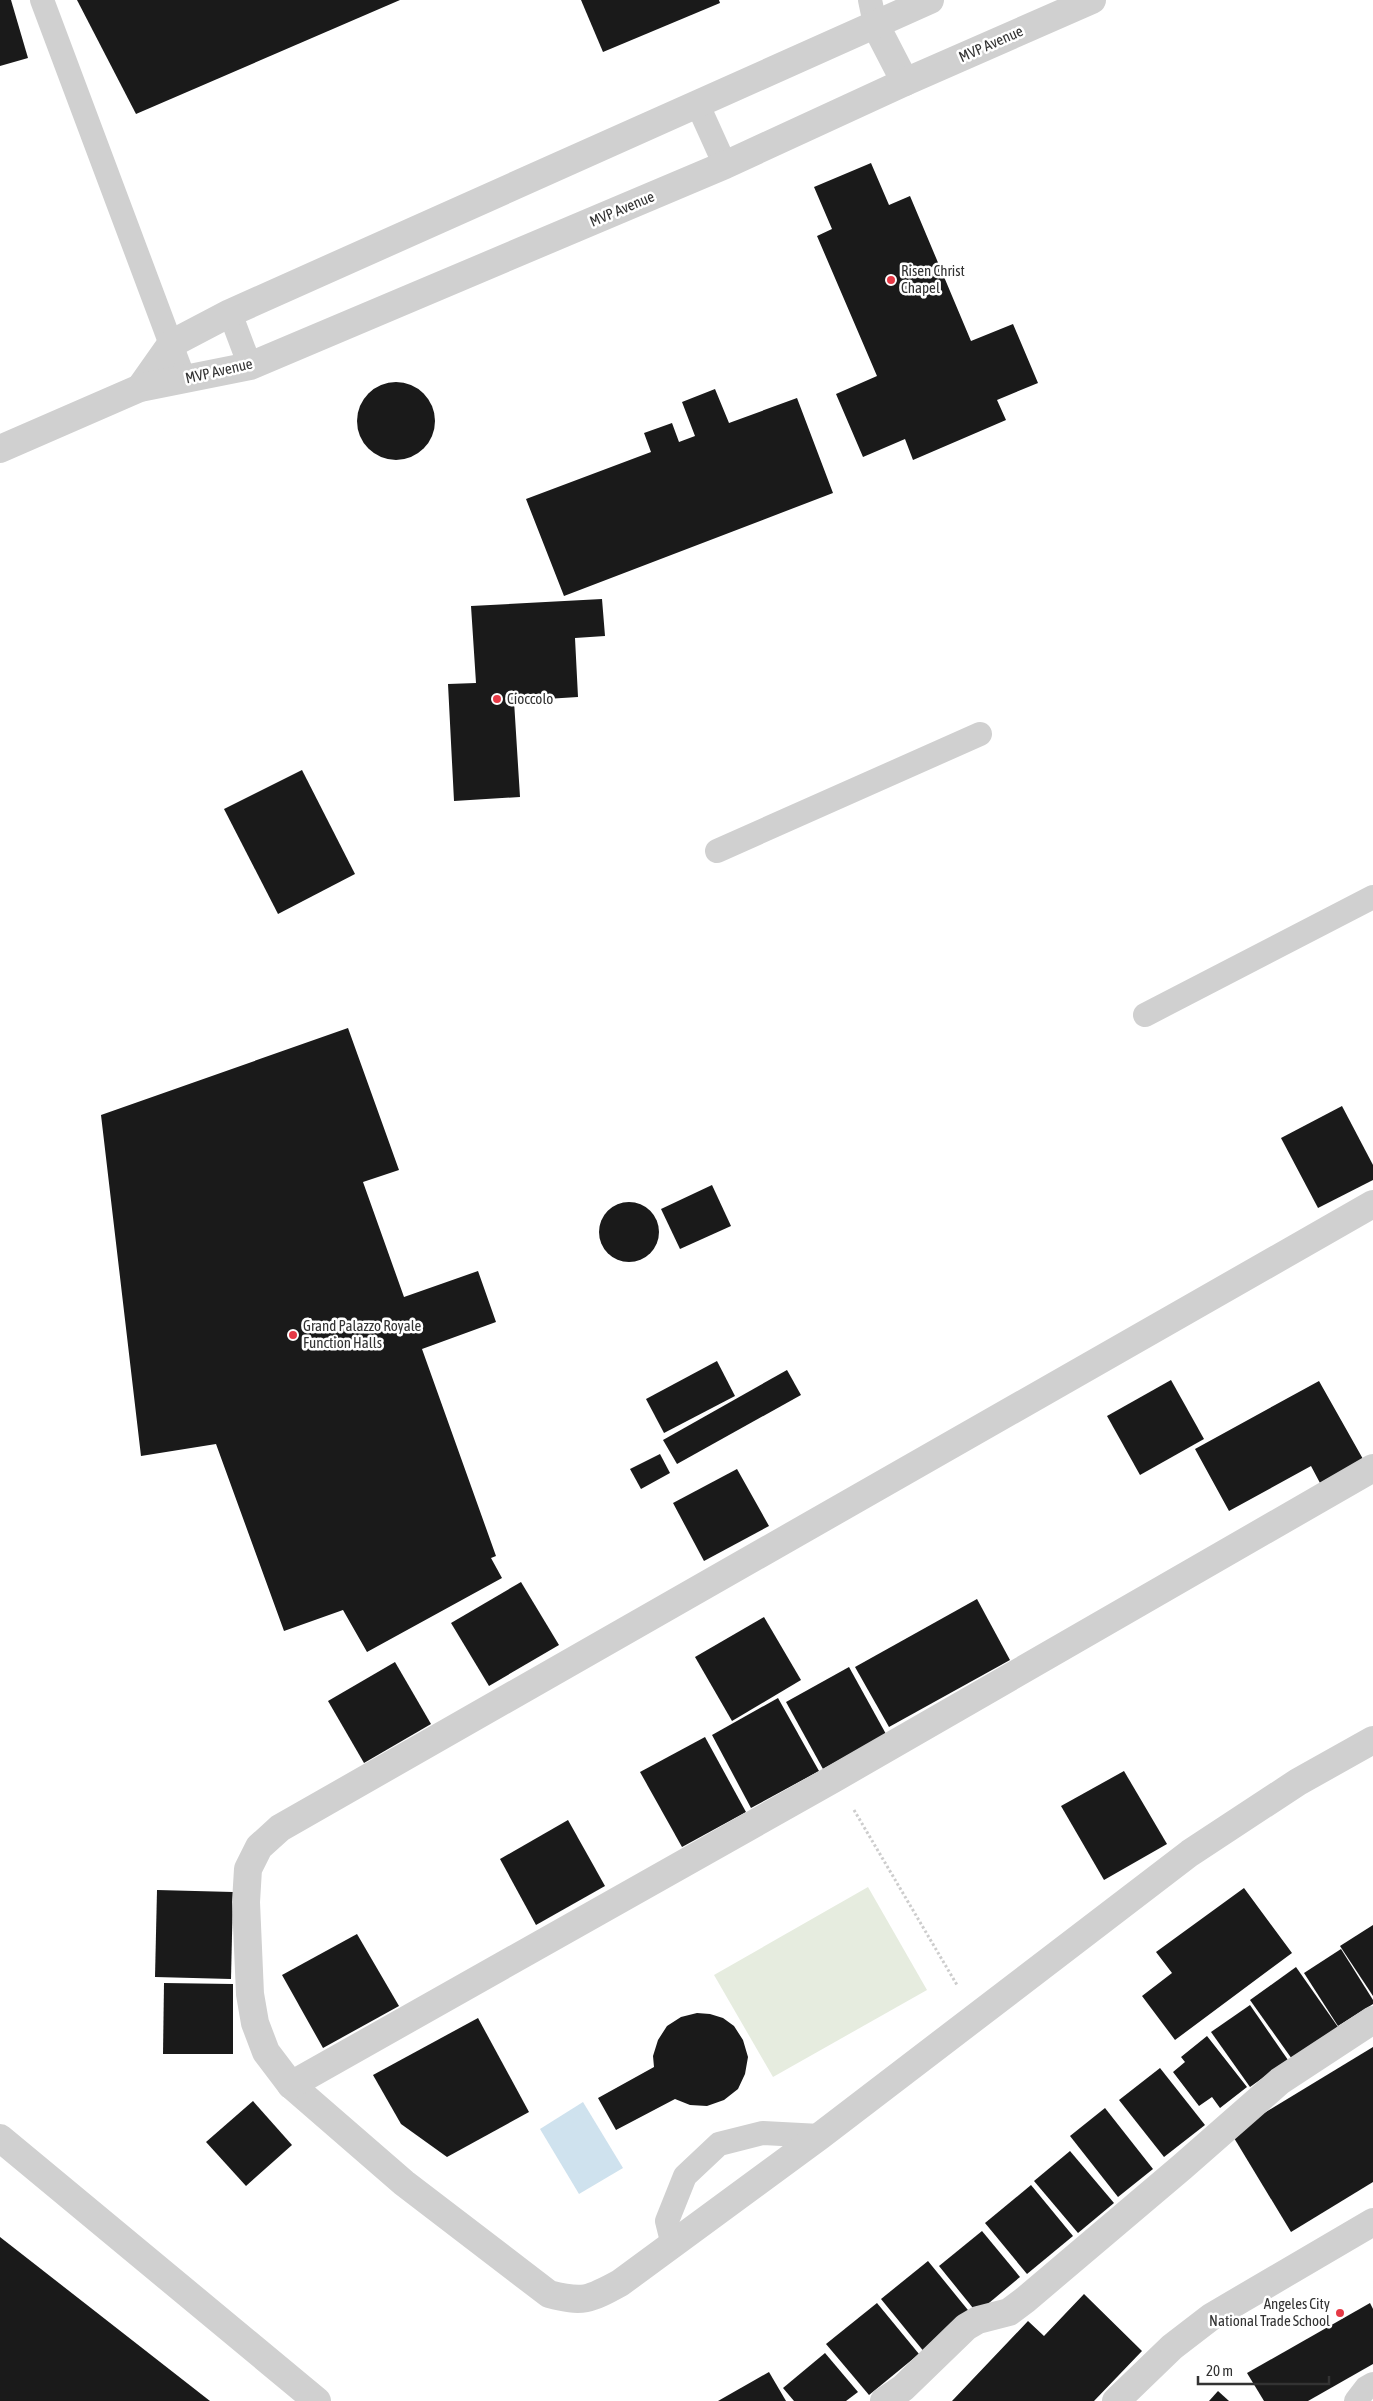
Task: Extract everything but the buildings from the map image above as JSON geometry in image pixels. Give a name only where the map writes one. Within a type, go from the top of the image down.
[{"type":"street","points":[[140,388],[171,344],[230,313],[697,104],[873,12],[930,0]]},
{"type":"street","name":"MVP Avenue","points":[[0,449],[140,388],[250,366],[725,166],[905,82],[1092,0]]},
{"type":"street","points":[[873,12],[905,82]]},
{"type":"street","points":[[1373,1204],[280,1828],[259,1847],[248,1869],[246,1911],[250,1994],[256,2023],[266,2052],[291,2085],[404,2183],[549,2294],[574,2301],[598,2295],[620,2283],[820,2136],[1190,1853],[1298,1782],[1373,1740]]},
{"type":"street","points":[[291,2085],[835,1778],[1373,1468]]},
{"type":"street","points":[[884,2401],[903,2388],[966,2327],[984,2318],[1009,2312],[1025,2300],[1182,2168],[1280,2081],[1373,2020]]},
{"type":"street","points":[[0,2138],[317,2401]]},
{"type":"street","points":[[1116,2401],[1172,2346],[1212,2317],[1373,2222]]},
{"type":"lane","points":[[42,0],[184,379]]},
{"type":"lane","points":[[697,104],[725,166]]},
{"type":"lane","points":[[230,313],[250,366]]},
{"type":"lane","points":[[717,851],[980,734]]},
{"type":"lane","points":[[1145,1015],[1373,897]]},
{"type":"lane","points":[[673,2245],[667,2221],[685,2176],[719,2144],[763,2133],[820,2136]]},
{"type":"lane","points":[[1356,2401],[1366,2388],[1373,2384]]},
{"type":"path","points":[[835,1778],[975,2016]]},
{"type":"shaded area","points":[[868,1887],[927,1990],[773,2077],[714,1975]]},
{"type":"water","points":[[583,2102],[623,2168],[579,2194],[540,2129]]},
{"type":"place","name":"Risen Christ Chapel","points":[[891,280]]},
{"type":"place","name":"Cioccolo","points":[[497,699]]},
{"type":"place","name":"Grand Palazzo Royale Function Halls","points":[[293,1335]]},
{"type":"place","name":"Angeles City National Trade School","points":[[1340,2313]]}]
